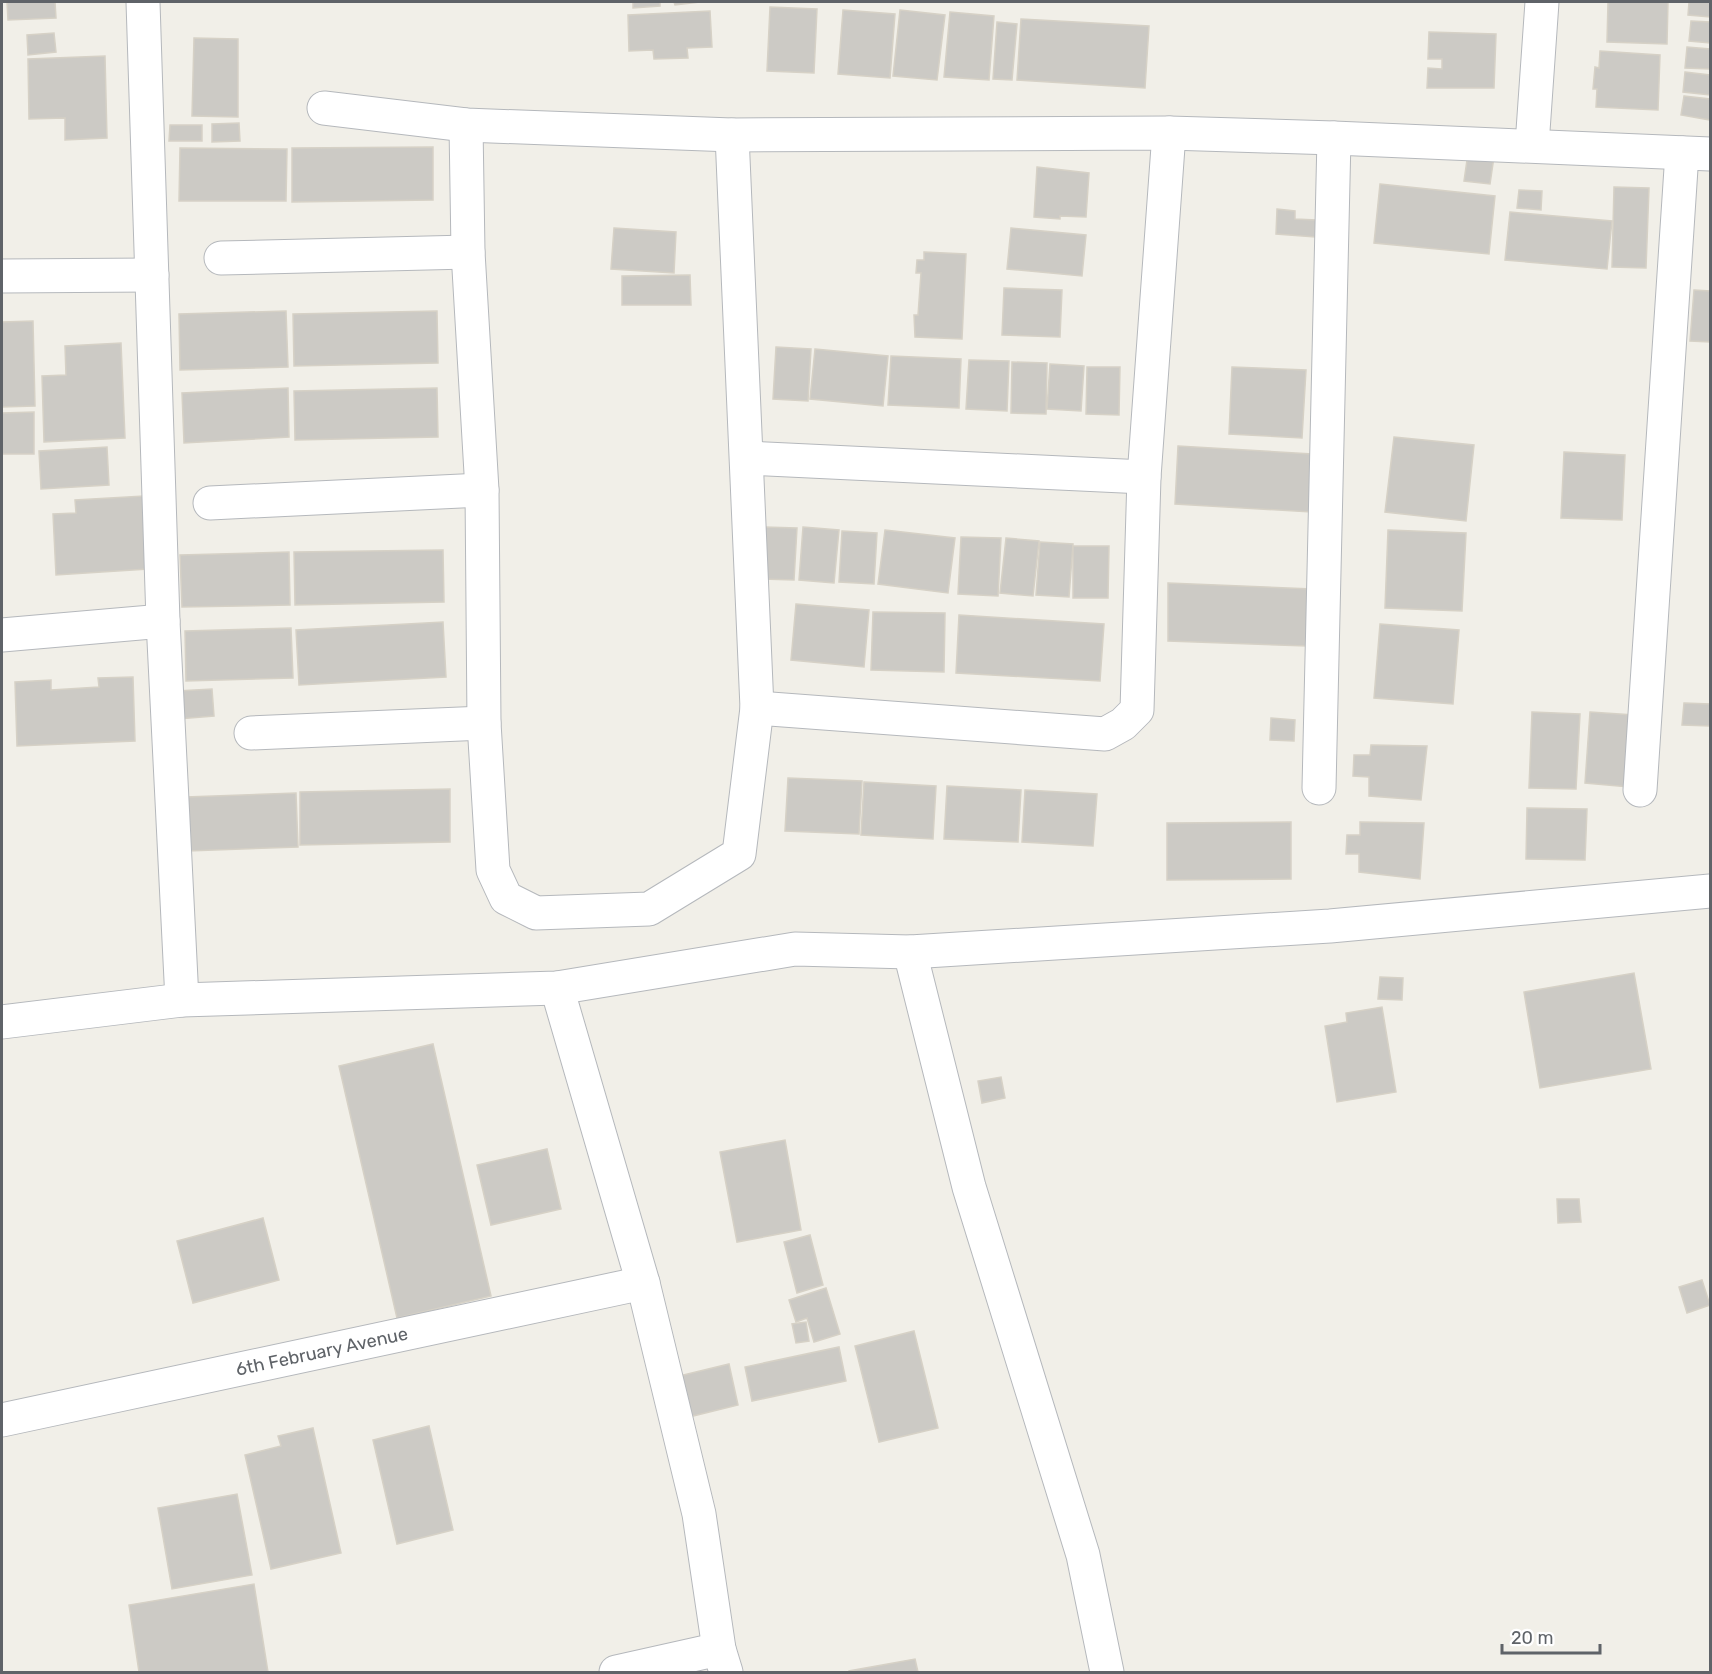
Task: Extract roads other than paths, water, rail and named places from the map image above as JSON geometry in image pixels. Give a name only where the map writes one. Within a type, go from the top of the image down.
[{"type":"street","points":[[143,2],[163,621],[182,1000]]},
{"type":"street","points":[[1532,146],[1542,2]]},
{"type":"street","points":[[324,108],[466,125],[732,135],[1169,133],[1696,153],[1640,790]]},
{"type":"street","points":[[466,125],[468,252],[482,490],[484,723],[493,870],[506,898],[536,913],[649,909],[739,854],[757,708],[732,135]]},
{"type":"street","points":[[757,708],[1105,734],[1123,724],[1137,710],[1144,477],[1169,133]]},
{"type":"street","points":[[1319,788],[1334,138]]},
{"type":"street","points":[[221,258],[468,252]]},
{"type":"street","points":[[2,276],[152,275]]},
{"type":"street","points":[[747,458],[1144,477]]},
{"type":"street","points":[[210,502],[482,490]]},
{"type":"street","points":[[2,635],[163,621]]},
{"type":"street","points":[[251,733],[484,723]]},
{"type":"street","points":[[2,1022],[182,1000],[557,988],[795,949],[910,952],[1330,926],[1710,891]]},
{"type":"street","points":[[910,952],[969,1187],[1083,1555],[1107,1672]]},
{"type":"street","points":[[557,988],[643,1283],[699,1514],[722,1660],[616,1672]]},
{"type":"street","name":"6th February Avenue","points":[[2,1420],[643,1283]]}]
